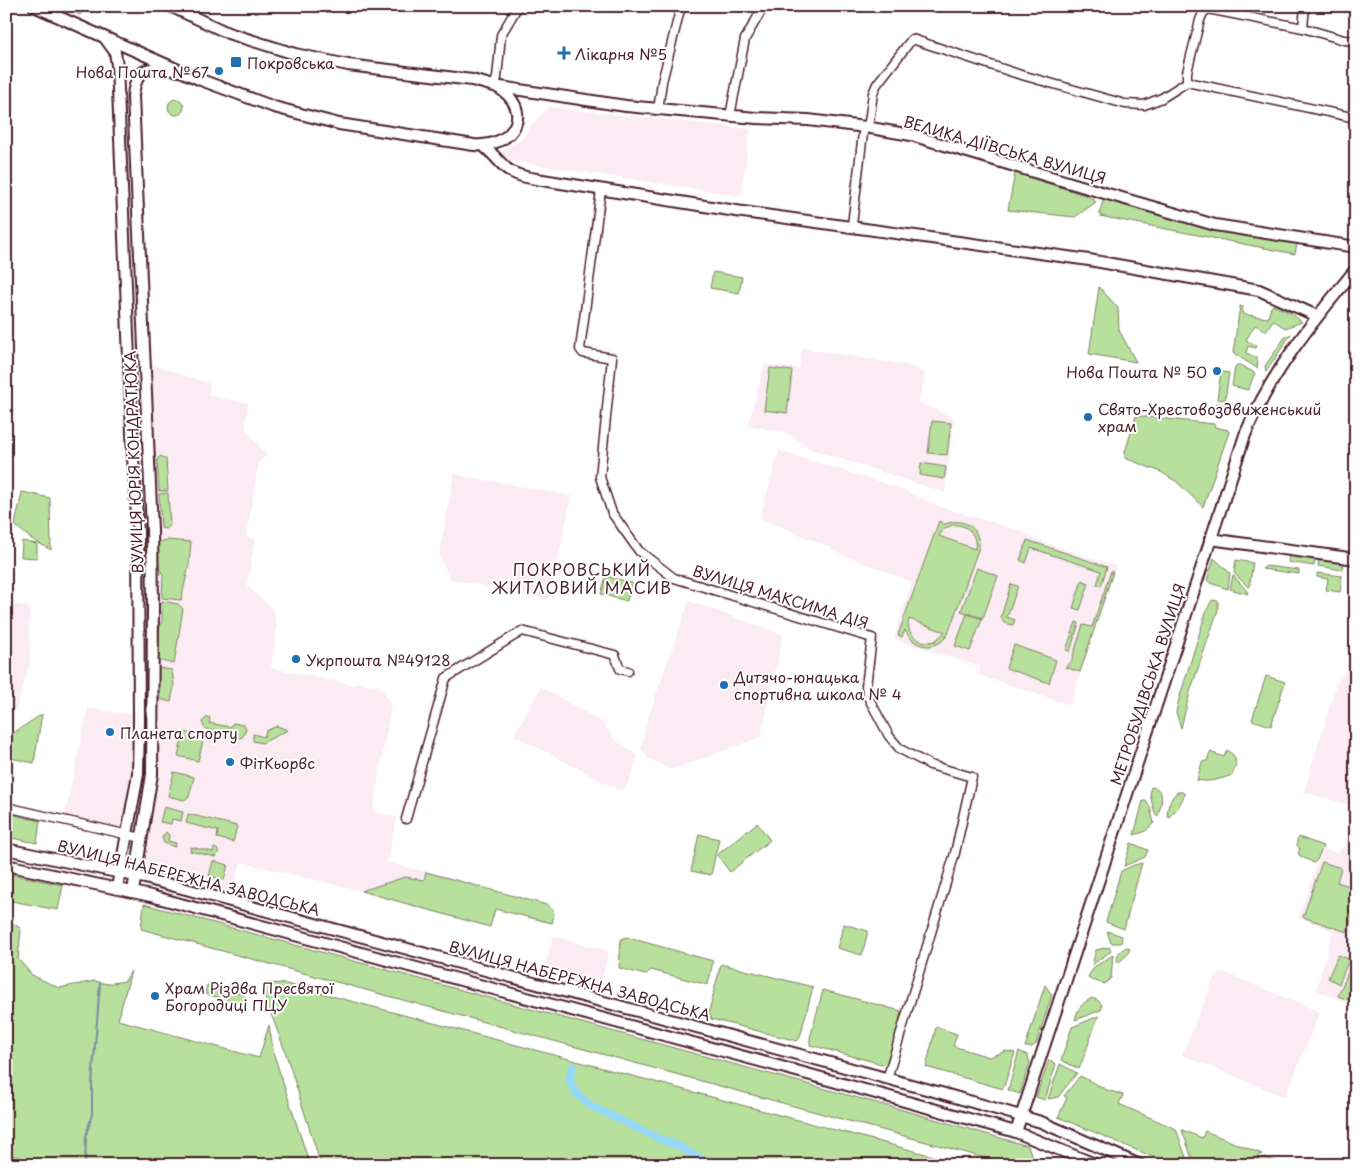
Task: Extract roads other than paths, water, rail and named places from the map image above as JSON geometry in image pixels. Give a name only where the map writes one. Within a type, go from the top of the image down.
[{"type":"main road","name":"ВЕЛИКА ДІЇВСЬКА ВУЛИЦЯ","points":[[34,6],[48,10],[105,38],[249,99],[312,118],[404,135],[483,146],[499,142],[508,136],[516,123],[517,116],[514,103],[505,93],[494,86]]},
{"type":"main road","name":"ВЕЛИКА ДІЇВСЬКА ВУЛИЦЯ","points":[[173,7],[228,33],[297,54],[348,66],[472,80],[494,86],[658,110],[808,120],[911,135],[1216,225],[1356,247]]},
{"type":"main road","name":"ВУЛИЦЯ ЮРІЯ КОНДРАТЮКА","points":[[105,38],[116,56],[138,531],[138,774],[117,888]]},
{"type":"main road","name":"ВУЛИЦЯ ЮРІЯ КОНДРАТЮКА","points":[[132,891],[152,774],[153,572],[133,104],[134,86],[139,75],[151,68],[180,71]]},
{"type":"main road","points":[[119,104],[133,104]]},
{"type":"main road","points":[[483,146],[494,153],[506,169],[517,175],[601,190],[848,228],[1089,260],[1259,290],[1317,316]]},
{"type":"main road","points":[[123,191],[137,191]]},
{"type":"main road","name":"МЕТРОБУДІВСЬКА ВУЛИЦЯ","points":[[1016,1132],[1243,442],[1262,396],[1288,355],[1356,269]]},
{"type":"main road","points":[[136,497],[150,497]]},
{"type":"main road","points":[[1210,540],[1356,560]]},
{"type":"main road","points":[[137,648],[152,648]]},
{"type":"main road","name":"ВУЛИЦЯ НАБЕРЕЖНА ЗАВОДСЬКА","points":[[6,848],[120,872],[1022,1116],[1041,1122],[1140,1165]]},
{"type":"main road","name":"ВУЛИЦЯ НАБЕРЕЖНА ЗАВОДСЬКА","points":[[6,865],[132,891],[800,1072],[1016,1132],[1097,1165]]},
{"type":"main road","points":[[513,994],[517,979]]},
{"type":"street","points":[[494,86],[497,78],[502,35],[518,6]]},
{"type":"street","points":[[658,110],[662,82],[681,6]]},
{"type":"street","points":[[730,116],[745,39],[764,6]]},
{"type":"street","points":[[1303,28],[1305,6]]},
{"type":"street","points":[[1187,82],[1187,72],[1200,20],[1203,13],[1208,10],[1303,28],[1344,40],[1356,41]]},
{"type":"street","points":[[848,228],[852,225],[865,127],[869,122],[873,93],[877,84],[912,39],[1018,74],[1126,104],[1144,105],[1162,98],[1187,82],[1356,118]]},
{"type":"street","name":"ВУЛИЦЯ МАКСИМА ДІЯ","points":[[601,190],[580,349],[583,353],[612,358],[600,478],[612,513],[639,551],[674,578],[872,638],[868,663],[867,691],[872,705],[889,736],[900,749],[930,765],[972,777],[955,853],[887,1079]]},
{"type":"street","points":[[406,819],[446,678],[522,631],[615,655],[620,669],[628,671]]},
{"type":"street","points":[[6,807],[142,838]]},
{"type":"water","points":[[6,1154],[23,1158],[28,1165],[6,1165]]},
{"type":"waterway","points":[[85,1165],[86,1136],[92,1114],[92,1084],[100,983]]},
{"type":"waterway","points":[[573,1066],[569,1080],[577,1094],[591,1106],[662,1140],[677,1145],[711,1165]]},
{"type":"place","name":"Лікарня №5","points":[[564,53]]},
{"type":"place","name":"Покровська","points":[[236,62]]},
{"type":"place","name":"Нова Пошта №67","points":[[219,71]]},
{"type":"place","name":"Нова Пошта № 50","points":[[1217,371]]},
{"type":"place","name":"Свято-Хрестовоздвиженський храм","points":[[1088,417]]},
{"type":"place","name":"Укрпошта №49128","points":[[296,659]]},
{"type":"place","name":"Дитячо-юнацька спортивна школа № 4","points":[[724,685]]},
{"type":"place","name":"Планета спорту","points":[[110,732]]},
{"type":"place","name":"ФiтКьорвс","points":[[230,762]]},
{"type":"place","name":"Храм Різдва Пресвятої Богородиці ПЦУ","points":[[155,996]]},
{"type":"district","name":"ПОКРОВСЬКИЙ ЖИТЛОВИЙ МАСИВ","points":[[582,578]]}]
